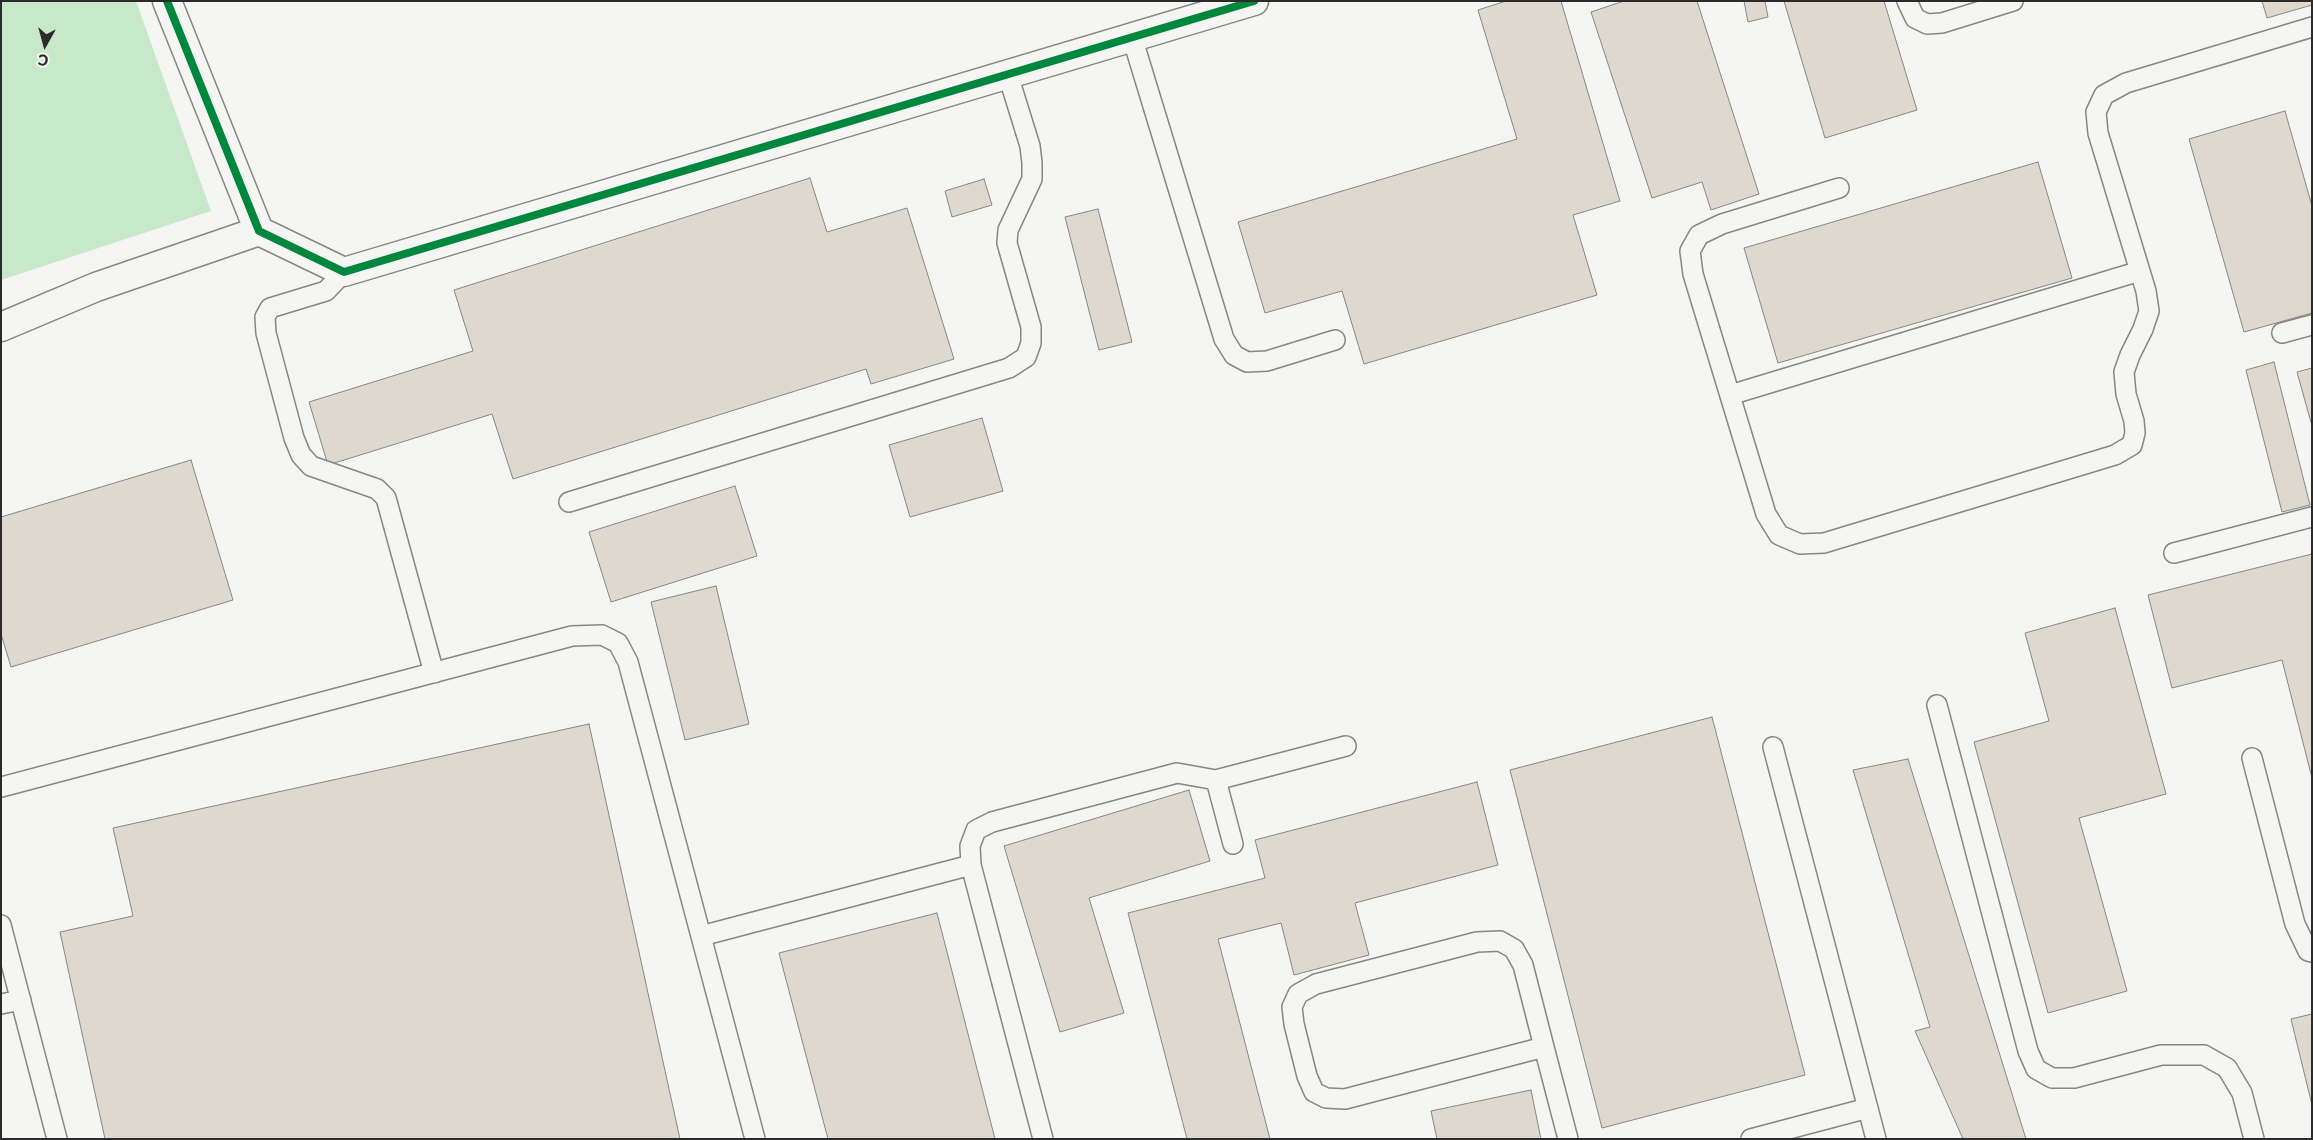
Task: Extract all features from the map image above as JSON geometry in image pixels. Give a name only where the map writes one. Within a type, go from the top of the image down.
[{"type":"street","points":[[167,1],[258,232],[344,272],[1254,1]]},
{"type":"street","points":[[1,327],[96,287],[258,232]]},
{"type":"lane","points":[[1907,1],[1916,18],[1928,24],[1942,23],[2013,1]]},
{"type":"lane","points":[[1839,188],[1722,224],[1699,235],[1690,251],[1693,274],[1766,514],[1779,535],[1800,544],[1824,543],[2115,455],[2132,445],[2136,433],[2126,394],[2124,372],[2149,311],[2140,270],[2098,133],[2096,112],[2104,95],[2126,83],[2312,27]]},
{"type":"lane","points":[[1132,38],[1224,339],[1234,355],[1247,362],[1267,361],[1335,340]]},
{"type":"lane","points":[[569,502],[1009,368],[1026,357],[1031,344],[1031,327],[1006,243],[1008,230],[1032,179],[1032,162],[1030,146],[1008,75]]},
{"type":"lane","points":[[1730,395],[2140,270]]},
{"type":"lane","points":[[344,272],[326,291],[270,308],[265,317],[266,333],[294,438],[301,455],[311,466],[377,488],[386,498],[434,672]]},
{"type":"lane","points":[[2282,333],[2312,325]]},
{"type":"lane","points":[[2174,553],[2312,517]]},
{"type":"lane","points":[[1,787],[572,636],[602,635],[618,643],[628,662],[755,1139]]},
{"type":"lane","points":[[1937,705],[2026,1041],[2036,1070],[2052,1078],[2074,1078],[2161,1055],[2204,1054],[2227,1068],[2242,1093],[2254,1139]]},
{"type":"lane","points":[[1043,1139],[970,865],[970,846],[976,830],[992,822],[1177,773],[1216,780],[1346,746]]},
{"type":"lane","points":[[1773,747],[1876,1139]]},
{"type":"lane","points":[[2252,758],[2295,924],[2308,950],[2312,952]]},
{"type":"lane","points":[[1216,780],[1233,844]]},
{"type":"lane","points":[[701,936],[970,865]]},
{"type":"lane","points":[[1,925],[57,1139]]},
{"type":"lane","points":[[1544,1047],[1345,1099],[1326,1098],[1314,1092],[1307,1076],[1294,1024],[1292,1007],[1298,994],[1316,984],[1476,942],[1500,942],[1514,949],[1523,965],[1568,1139]]},
{"type":"lane","points":[[1,1004],[21,1000]]},
{"type":"lane","points":[[1751,1139],[1868,1108]]},
{"type":"green space","points":[[1,1],[136,1],[211,211],[1,280]]},
{"type":"building","points":[[1506,1],[1561,1],[1620,201],[1573,215],[1597,295],[1364,364],[1342,291],[1265,313],[1238,222],[1517,139],[1478,10]]},
{"type":"building","points":[[1624,1],[1697,1],[1759,194],[1711,210],[1702,182],[1652,198],[1591,12]]},
{"type":"building","points":[[1744,1],[1765,1],[1768,17],[1748,22]]},
{"type":"building","points":[[1784,1],[1884,1],[1917,110],[1825,138]]},
{"type":"building","points":[[2262,1],[2312,1],[2312,5],[2267,18]]},
{"type":"building","points":[[2285,111],[2312,206],[2312,313],[2244,332],[2189,139]]},
{"type":"building","points":[[2038,162],[2072,278],[1778,363],[1744,248]]},
{"type":"building","points":[[810,178],[827,232],[907,208],[954,359],[871,384],[866,369],[513,479],[492,414],[328,465],[309,402],[473,351],[454,290]]},
{"type":"building","points":[[984,179],[992,205],[952,217],[945,191]]},
{"type":"building","points":[[1098,209],[1132,342],[1099,350],[1065,217]]},
{"type":"building","points":[[2274,362],[2310,505],[2282,512],[2246,370]]},
{"type":"building","points":[[2312,368],[2312,426],[2297,372]]},
{"type":"building","points":[[982,418],[1003,491],[910,517],[889,445]]},
{"type":"building","points":[[191,460],[233,600],[11,667],[1,634],[1,517]]},
{"type":"building","points":[[735,486],[757,556],[611,602],[589,532]]},
{"type":"building","points":[[2312,554],[2312,778],[2282,660],[2172,688],[2148,595]]},
{"type":"building","points":[[716,586],[749,724],[685,740],[651,602]]},
{"type":"building","points":[[2115,608],[2166,794],[2079,818],[2127,991],[2048,1013],[1974,742],[2049,721],[2025,633]]},
{"type":"building","points":[[1712,717],[1805,1075],[1602,1128],[1510,770]]},
{"type":"building","points":[[589,724],[680,1139],[105,1139],[60,932],[133,916],[113,828]]},
{"type":"building","points":[[1908,759],[2026,1139],[1963,1139],[1915,1031],[1930,1027],[1853,770]]},
{"type":"building","points":[[1477,782],[1498,865],[1355,903],[1369,955],[1294,975],[1281,923],[1218,939],[1270,1139],[1187,1139],[1128,913],[1265,878],[1255,840]]},
{"type":"building","points":[[1189,790],[1210,861],[1089,898],[1124,1013],[1060,1032],[1004,846]]},
{"type":"building","points":[[937,913],[995,1139],[828,1139],[779,953]]},
{"type":"building","points":[[2312,1014],[2312,1105],[2291,1019]]},
{"type":"building","points":[[1531,1090],[1541,1139],[1437,1139],[1431,1111]]},
{"type":"cycle path","points":[[167,1],[259,231],[344,272],[1254,1]]}]
